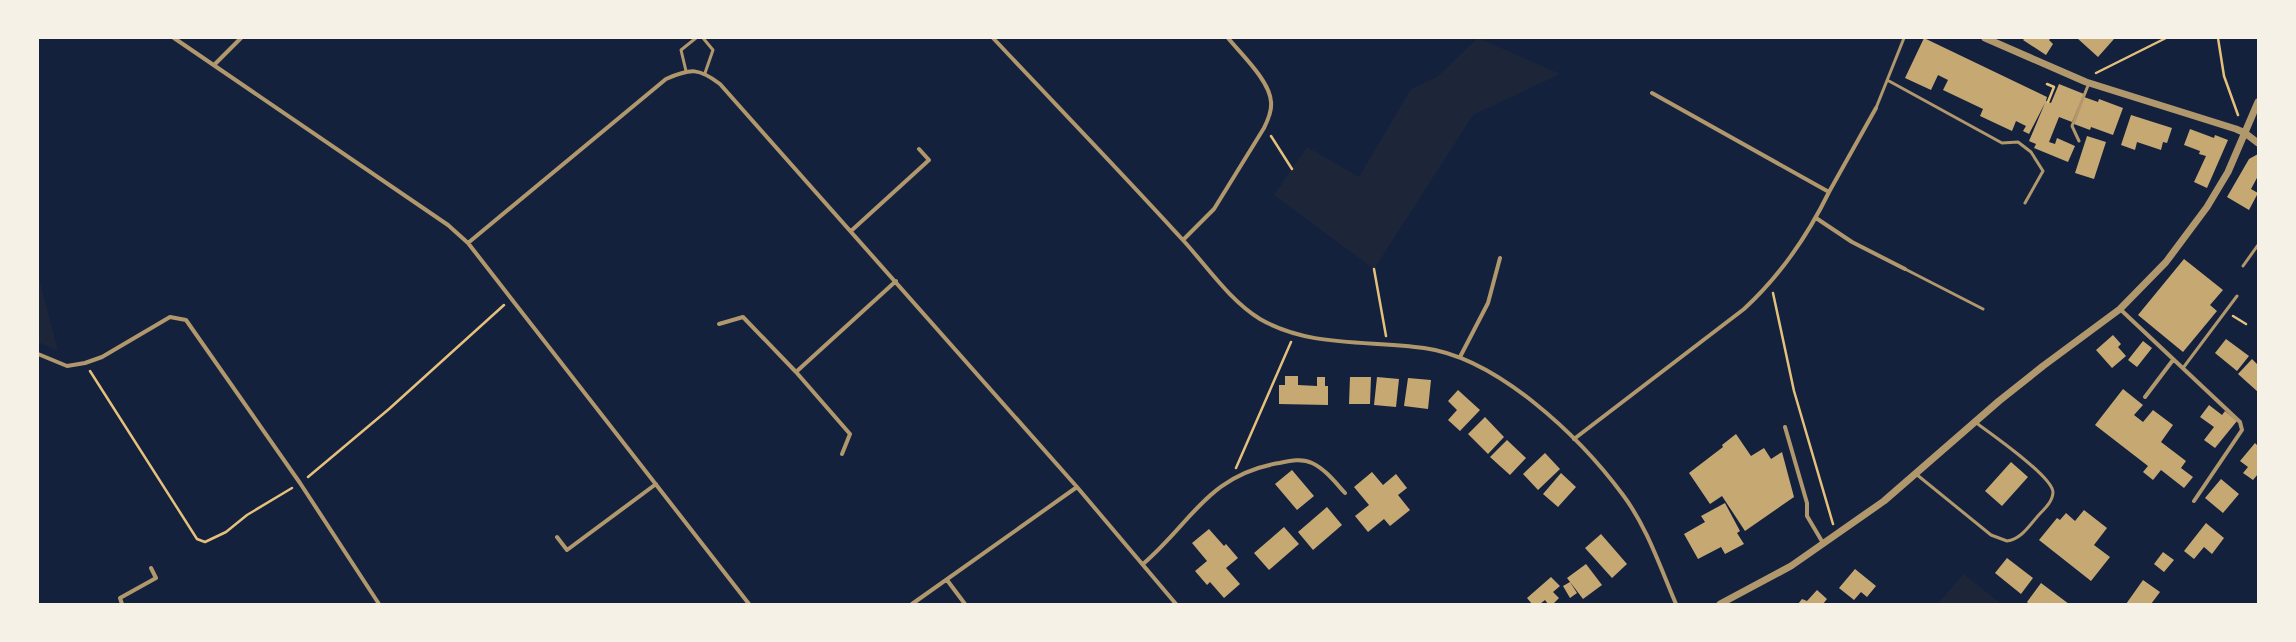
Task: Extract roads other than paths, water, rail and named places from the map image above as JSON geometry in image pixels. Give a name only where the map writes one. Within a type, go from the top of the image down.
[{"type":"street","points":[[174,38],[215,64],[448,225],[468,243],[749,604]]},
{"type":"street","points":[[215,64],[242,38]]},
{"type":"street","points":[[993,38],[1244,307],[1259,318],[1294,334],[1342,342],[1388,343],[1441,351],[1460,357],[1527,398],[1574,439],[1624,495],[1650,542],[1676,604]]},
{"type":"street","points":[[1183,240],[1214,209],[1265,127],[1270,114],[1271,101],[1266,86],[1228,38]]},
{"type":"street","points":[[1986,38],[2053,69],[2090,80],[2245,133],[2258,143]]},
{"type":"street","points":[[468,243],[666,79],[686,71],[705,73],[720,84],[896,281],[1077,487],[1176,604]]},
{"type":"street","points":[[1652,93],[1829,192]]},
{"type":"street","points":[[1720,604],[1763,583],[1884,501],[1975,422],[2043,366],[2120,309],[2166,262],[2207,207],[2228,172],[2258,102]]},
{"type":"street","points":[[1574,439],[1744,309],[1771,283],[1796,252],[1876,108]]},
{"type":"street","points":[[851,231],[928,160],[919,150]]},
{"type":"street","points":[[1816,218],[1852,242],[1905,269]]},
{"type":"street","points":[[1460,357],[1488,303],[1500,258]]},
{"type":"street","points":[[796,372],[896,281]]},
{"type":"street","points":[[2120,309],[2240,422],[2242,430],[2194,501]]},
{"type":"street","points":[[38,354],[67,366],[85,363],[102,358],[170,317],[186,320],[300,483],[380,604]]},
{"type":"street","points":[[719,324],[743,317],[796,372],[850,434],[842,454]]},
{"type":"street","points":[[2145,397],[2173,360]]},
{"type":"street","points":[[1785,427],[1806,503],[1807,516],[1824,543]]},
{"type":"street","points":[[1143,564],[1157,552],[1197,506],[1216,490],[1234,478],[1262,466],[1297,460],[1311,462],[1325,472],[1345,493]]},
{"type":"street","points":[[556,537],[567,550],[656,484]]},
{"type":"street","points":[[912,604],[1077,487]]},
{"type":"street","points":[[122,604],[120,598],[156,578],[151,568]]},
{"type":"street","points":[[947,580],[965,604]]},
{"type":"lane","points":[[686,71],[681,50],[696,38]]},
{"type":"lane","points":[[703,38],[713,50],[705,73]]},
{"type":"lane","points":[[1876,108],[1889,81],[1904,38]]},
{"type":"lane","points":[[2079,141],[2072,126],[2090,80]]},
{"type":"lane","points":[[1889,81],[2002,143],[2018,142],[2031,152],[2043,171],[2025,203]]},
{"type":"lane","points":[[2243,266],[2258,245]]},
{"type":"lane","points":[[1905,269],[1983,309]]},
{"type":"lane","points":[[2183,368],[2237,296]]},
{"type":"lane","points":[[1915,473],[1991,535],[2006,541],[2020,535],[2048,504],[2052,498],[2053,490],[2045,476],[1975,422]]}]
